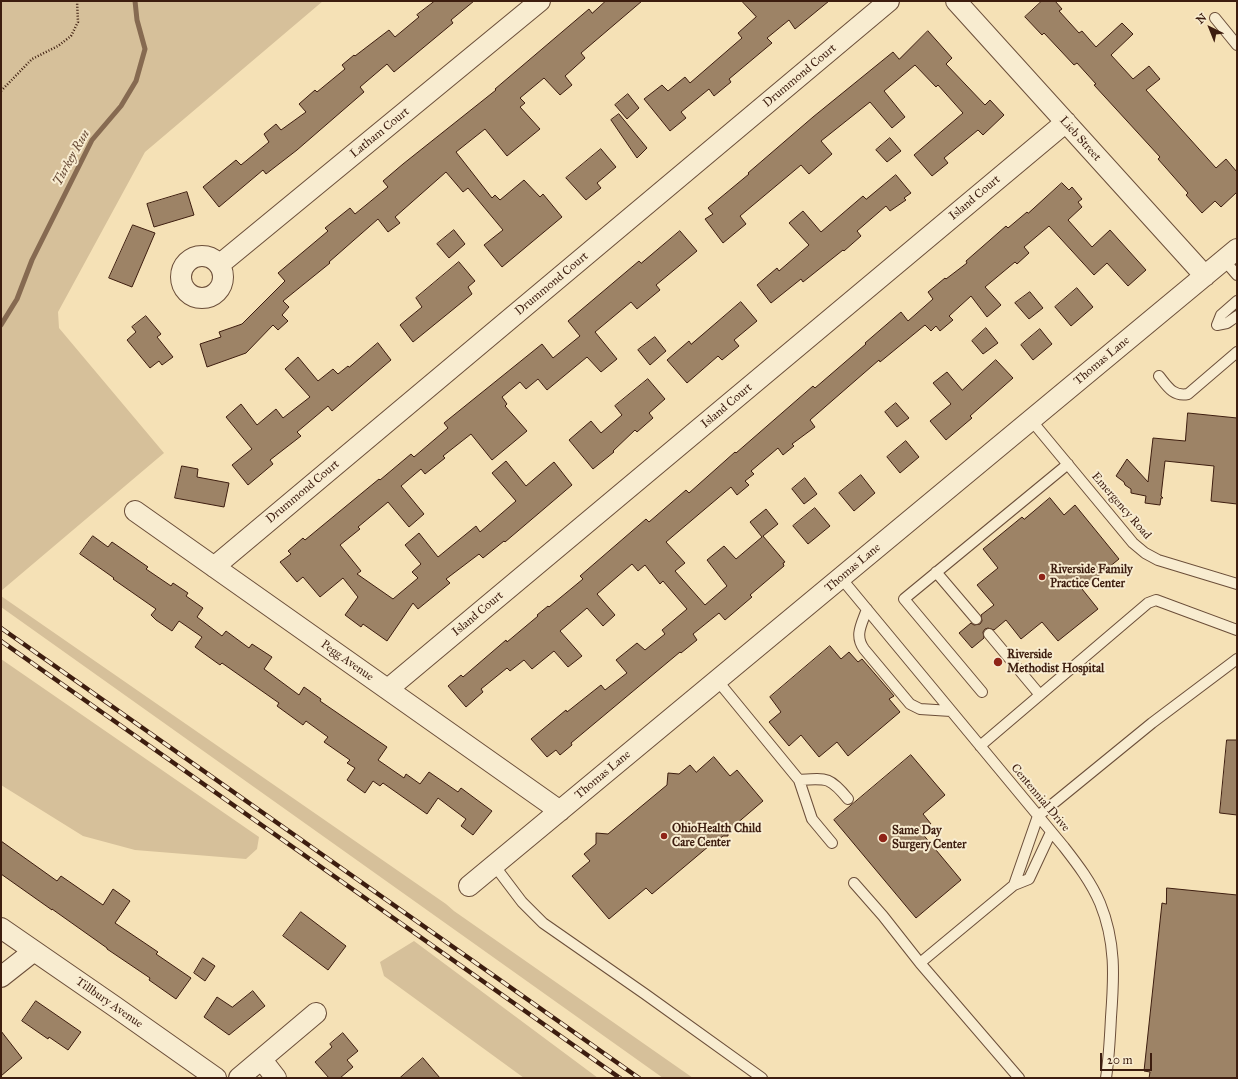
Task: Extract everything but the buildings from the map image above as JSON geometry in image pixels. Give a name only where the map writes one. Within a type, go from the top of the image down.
[{"type":"street","name":"Latham Court","points":[[219,265],[540,1]]},
{"type":"street","name":"Drummond Court","points":[[214,566],[890,1]]},
{"type":"street","name":"Lieb Street","points":[[956,1],[1205,276]]},
{"type":"street","name":"Island Court","points":[[388,689],[1066,122]]},
{"type":"street","name":"Thomas Lane","points":[[468,886],[1230,255]]},
{"type":"street","name":"Pegg Avenue","points":[[135,511],[560,811]]},
{"type":"street","name":"Tillbury Avenue","points":[[1,928],[216,1078]]},
{"type":"street","points":[[1,977],[34,951]]},
{"type":"street","points":[[239,1078],[316,1013]]},
{"type":"street","points":[[262,1060],[276,1078]]},
{"type":"lane","points":[[1215,18],[1237,45]]},
{"type":"lane","points":[[1230,255],[1237,275]]},
{"type":"lane","points":[[1237,301],[1221,314],[1217,325],[1227,324],[1237,316]]},
{"type":"lane","points":[[1159,376],[1175,393],[1182,395],[1188,394],[1237,352]]},
{"type":"lane","name":"Emergency Road","points":[[1031,420],[1133,543],[1145,553],[1158,560],[1237,584]]},
{"type":"lane","points":[[982,692],[904,599],[1068,464]]},
{"type":"lane","points":[[936,572],[976,619]]},
{"type":"lane","name":"Centennial Drive","points":[[841,578],[1079,866],[1100,903],[1109,934],[1114,976],[1106,1078]]},
{"type":"lane","points":[[980,746],[1148,603],[1156,600],[1237,630]]},
{"type":"lane","points":[[867,609],[858,635],[859,642],[864,649],[910,704],[920,709],[951,711]]},
{"type":"lane","points":[[989,634],[1040,695]]},
{"type":"lane","points":[[1014,885],[1038,816],[1152,723],[1237,659]]},
{"type":"lane","points":[[717,680],[800,780],[812,819],[832,843]]},
{"type":"lane","points":[[800,780],[828,780],[838,787],[848,799]]},
{"type":"lane","points":[[920,962],[1014,885],[1028,879],[1051,832]]},
{"type":"lane","points":[[494,865],[522,902],[543,922],[762,1078]]},
{"type":"lane","points":[[854,883],[1019,1078]]},
{"type":"path","points":[[1,91],[32,59],[58,46],[71,36],[78,22],[77,1]]},
{"type":"shaded area","points":[[1,1],[323,1],[145,152],[58,312],[59,328],[164,453],[1,591]]},
{"type":"shaded area","points":[[1,596],[446,904],[693,1078],[663,1078],[1,607]]},
{"type":"shaded area","points":[[1,659],[259,837],[257,849],[246,859],[135,850],[83,836],[1,785]]},
{"type":"shaded area","points":[[414,941],[598,1078],[524,1078],[384,976],[380,962]]},
{"type":"waterway","name":"Turkey Run","points":[[1,325],[17,299],[32,260],[92,140],[121,106],[136,81],[145,49],[137,20],[135,1]]},
{"type":"railway","points":[[1,628],[639,1078]]},
{"type":"railway","points":[[1,641],[620,1078]]},
{"type":"place","name":"Riverside Family Practice Center","points":[[1042,577]]},
{"type":"place","name":"Riverside Methodist Hospital","points":[[998,662]]},
{"type":"place","name":"OhioHealth Child Care Center","points":[[664,836]]},
{"type":"place","name":"Same Day Surgery Center","points":[[883,838]]}]
